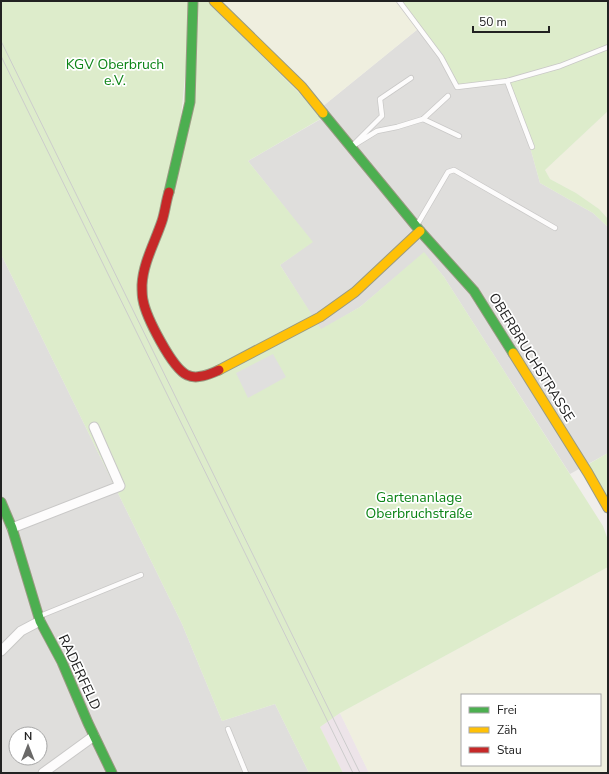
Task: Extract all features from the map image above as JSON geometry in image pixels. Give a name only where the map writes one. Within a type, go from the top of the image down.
[{"type":"street","points":[[193,1],[190,102],[162,220],[151,250],[142,285],[143,300],[147,313],[170,358],[179,370],[188,376],[198,377],[210,374],[320,317],[355,292],[418,229]]},
{"type":"street","name":"OBERBRUCHSTRASSE","points":[[214,1],[302,88],[418,229],[474,291],[588,473],[608,508]]},
{"type":"street","points":[[12,528],[120,486],[94,427]]},
{"type":"street","name":"RADERFELD","points":[[1,502],[12,528],[39,619],[62,662],[94,736],[112,773]]},
{"type":"street","points":[[1,651],[21,631],[39,619]]},
{"type":"street","points":[[43,773],[94,736]]},
{"type":"lane","points":[[399,1],[441,57],[457,88],[507,81],[560,66],[608,47]]},
{"type":"lane","points":[[351,147],[382,116],[380,99],[411,78]]},
{"type":"lane","points":[[507,81],[532,147]]},
{"type":"lane","points":[[351,147],[377,131],[423,119],[448,96]]},
{"type":"lane","points":[[423,119],[459,136]]},
{"type":"lane","points":[[418,229],[448,172],[454,170],[554,228]]},
{"type":"lane","points":[[39,619],[141,575]]},
{"type":"lane","points":[[228,729],[246,773]]},
{"type":"shaded area","points":[[418,29],[440,59],[506,84],[530,147],[540,183],[593,213],[608,227],[608,453],[570,474],[444,277],[424,253],[360,307],[321,330],[280,265],[312,242],[248,161],[321,119],[317,111]]},
{"type":"shaded area","points":[[1,254],[182,624],[222,721],[275,704],[309,773],[1,773]]},
{"type":"shaded area","points":[[273,354],[286,377],[248,398],[236,373]]},
{"type":"shaded area","points":[[340,713],[369,773],[343,773],[320,727]]},
{"type":"green space","points":[[1,1],[189,1],[187,56],[173,198],[195,1],[208,1],[317,111],[322,118],[248,161],[313,242],[280,265],[321,329],[360,307],[424,252],[444,277],[603,526],[608,540],[608,567],[340,713],[320,727],[343,773],[309,773],[275,704],[222,721],[182,624],[1,254]]},
{"type":"green space","points":[[208,1],[397,1],[418,29],[317,111]]},
{"type":"green space","points":[[397,1],[608,1],[608,111],[545,170],[550,179],[576,193],[599,209],[608,219],[608,227],[593,213],[540,183],[530,147],[506,84],[456,89],[440,59]]},
{"type":"green space","points":[[608,111],[608,219],[599,209],[576,193],[550,179],[545,170]]},
{"type":"green space","points":[[608,453],[608,501],[587,465]]},
{"type":"green space","points":[[608,567],[608,773],[369,773],[340,713]]},
{"type":"tram line","points":[[1,41],[360,773]]},
{"type":"tram line","points":[[1,56],[353,773]]},
{"type":"traffic: fast","points":[[169,192],[190,102],[193,1]]},
{"type":"traffic: fast","points":[[323,113],[420,231],[474,291],[513,353]]},
{"type":"traffic: fast","points":[[1,502],[12,528],[40,621],[62,662],[88,723],[112,773]]},
{"type":"traffic: slow","points":[[214,1],[302,87],[323,113]]},
{"type":"traffic: slow","points":[[219,370],[320,317],[355,292],[420,231]]},
{"type":"traffic: slow","points":[[513,353],[588,473],[608,508]]},
{"type":"traffic: jam","points":[[169,192],[162,221],[147,261],[143,277],[142,295],[145,308],[160,341],[174,363],[181,370],[187,375],[195,377],[203,376],[219,370]]},
{"type":"park label","name":"KGV Oberbruch e.V.","points":[[115,72]]},
{"type":"park label","name":"Gartenanlage Oberbruchstraße","points":[[419,506]]}]
